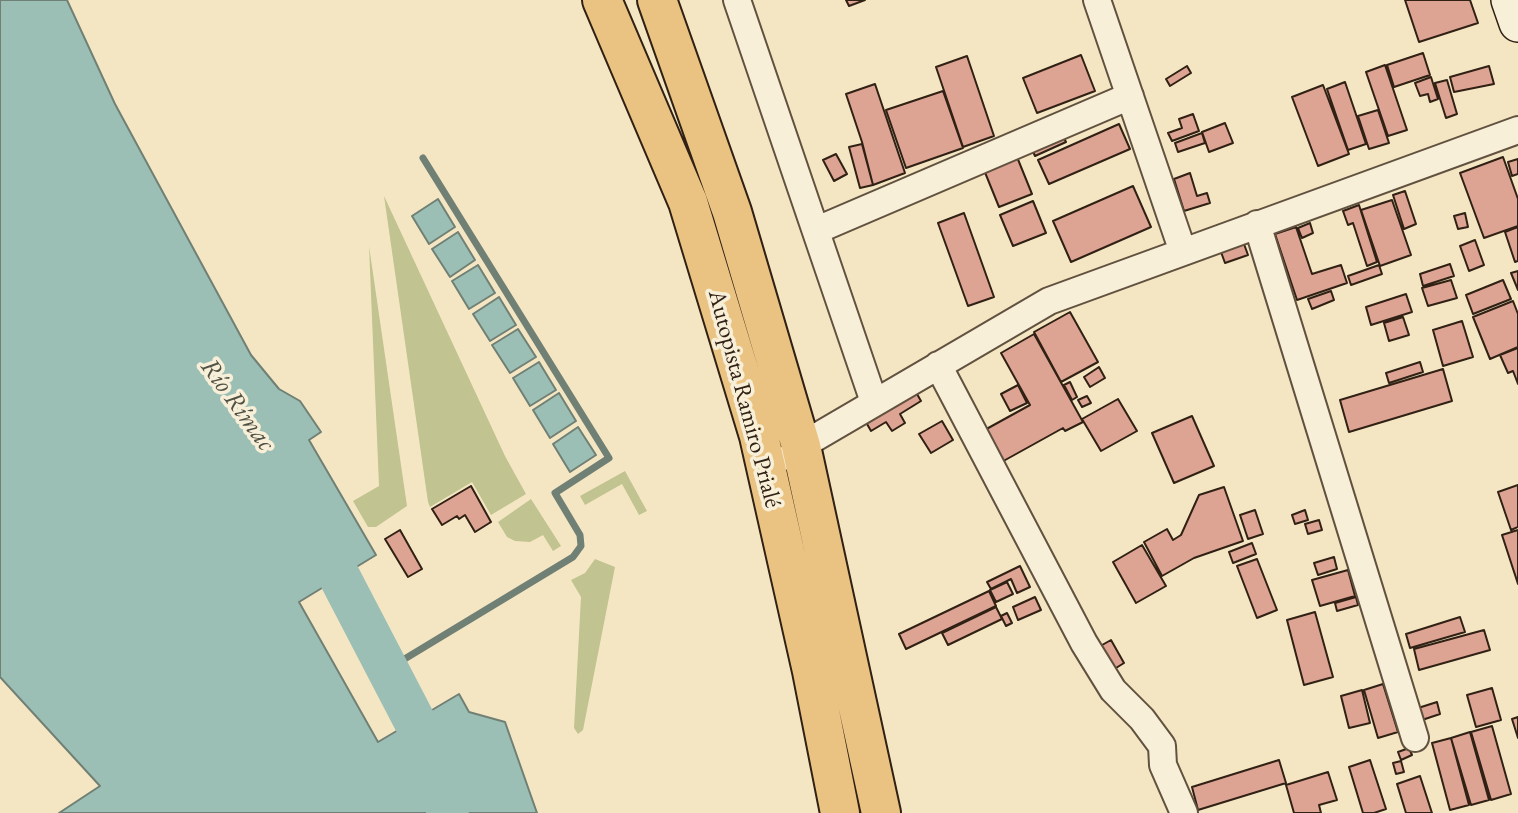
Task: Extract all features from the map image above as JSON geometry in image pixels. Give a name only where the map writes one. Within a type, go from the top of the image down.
[{"type":"highway","name":"Autopista Ramiro Prialé","points":[[603,0],[688,202],[759,436],[812,671],[840,813]]},
{"type":"highway","name":"Autopista Ramiro Prialé","points":[[657,0],[732,212],[801,446],[881,813]]},
{"type":"street","points":[[737,0],[874,402]]},
{"type":"street","points":[[1097,0],[1183,252]]},
{"type":"street","points":[[1510,0],[1518,23]]},
{"type":"street","points":[[817,230],[1130,96]]},
{"type":"street","points":[[768,478],[801,446],[1049,301],[1518,130]]},
{"type":"street","points":[[1257,224],[1415,738]]},
{"type":"street","points":[[938,365],[1084,643],[1113,690],[1142,719],[1162,746],[1163,765],[1184,813]]},
{"type":"green space","points":[[384,196],[505,456],[526,494],[491,515],[472,482],[430,507],[428,502]]},
{"type":"green space","points":[[369,246],[407,506],[376,527],[368,527],[353,501],[379,486]]},
{"type":"green space","points":[[625,471],[647,511],[639,515],[622,484],[585,505],[580,496]]},
{"type":"green space","points":[[531,499],[561,546],[553,551],[543,535],[530,542],[515,541],[507,537],[498,522]]},
{"type":"green space","points":[[595,559],[615,567],[583,730],[578,734],[574,728],[581,597],[571,580],[585,573]]},
{"type":"water","points":[[0,0],[67,0],[115,104],[251,355],[279,389],[300,401],[321,432],[309,440],[376,555],[299,602],[378,742],[459,694],[469,712],[505,722],[537,813],[59,813],[100,786],[0,677]]},
{"type":"water","points":[[438,199],[455,227],[429,244],[412,216]]},
{"type":"water","points":[[458,232],[475,260],[450,277],[432,249]]},
{"type":"water","points":[[478,265],[495,293],[469,309],[452,281]]},
{"type":"water","points":[[499,297],[516,325],[490,341],[473,314]]},
{"type":"water","points":[[518,329],[536,357],[510,373],[492,345]]},
{"type":"water","points":[[539,362],[556,390],[530,406],[513,378]]},
{"type":"water","points":[[559,393],[576,421],[550,438],[533,410]]},
{"type":"water","points":[[578,427],[596,455],[570,472],[553,444]]},
{"type":"building","points":[[846,0],[865,0],[849,6]]},
{"type":"building","points":[[1405,0],[1470,0],[1478,23],[1419,42]]},
{"type":"building","points":[[1423,53],[1430,75],[1394,87],[1387,65]]},
{"type":"building","points":[[1081,55],[1095,91],[1037,113],[1023,78]]},
{"type":"building","points":[[967,56],[994,136],[963,147],[936,67]]},
{"type":"building","points":[[1385,65],[1407,130],[1388,136],[1366,72]]},
{"type":"building","points":[[1187,66],[1191,73],[1170,86],[1166,79]]},
{"type":"building","points":[[1489,66],[1494,84],[1454,92],[1450,77]]},
{"type":"building","points":[[1431,77],[1438,99],[1430,102],[1428,94],[1420,96],[1415,83]]},
{"type":"building","points":[[1447,80],[1457,114],[1446,118],[1435,83]]},
{"type":"building","points":[[1345,82],[1366,144],[1348,150],[1327,89]]},
{"type":"building","points":[[875,84],[905,173],[873,185],[846,94]]},
{"type":"building","points":[[1323,85],[1349,154],[1318,166],[1292,97]]},
{"type":"building","points":[[943,91],[963,148],[906,168],[886,110]]},
{"type":"building","points":[[1378,110],[1389,143],[1369,149],[1358,116]]},
{"type":"building","points":[[1193,114],[1199,131],[1172,141],[1168,133],[1182,128],[1179,119]]},
{"type":"building","points":[[1225,123],[1233,143],[1209,152],[1202,132]]},
{"type":"building","points":[[1119,124],[1130,149],[1049,184],[1038,160]]},
{"type":"building","points":[[1060,130],[1066,142],[1035,156],[1029,143]]},
{"type":"building","points":[[1202,133],[1205,143],[1178,152],[1175,143]]},
{"type":"building","points":[[862,144],[873,185],[860,188],[849,147]]},
{"type":"building","points":[[1015,152],[1032,194],[999,207],[982,165]]},
{"type":"building","points":[[836,154],[847,174],[834,181],[823,160]]},
{"type":"building","points":[[1503,157],[1518,199],[1518,226],[1484,238],[1460,173]]},
{"type":"building","points":[[1518,159],[1518,174],[1512,176],[1508,162]]},
{"type":"building","points":[[1190,173],[1197,196],[1207,193],[1210,203],[1184,211],[1174,179]]},
{"type":"building","points":[[1133,186],[1151,227],[1071,262],[1053,221]]},
{"type":"building","points":[[1405,191],[1416,224],[1404,229],[1393,195]]},
{"type":"building","points":[[1392,200],[1411,255],[1380,266],[1361,210]]},
{"type":"building","points":[[1033,201],[1046,233],[1013,246],[1000,215]]},
{"type":"building","points":[[1359,205],[1377,262],[1367,266],[1353,223],[1348,225],[1343,211]]},
{"type":"building","points":[[964,213],[994,297],[968,306],[938,223]]},
{"type":"building","points":[[1465,213],[1468,227],[1458,229],[1454,216]]},
{"type":"building","points":[[1310,223],[1313,233],[1302,238],[1298,228]]},
{"type":"building","points":[[1296,227],[1312,274],[1341,265],[1347,283],[1297,300],[1275,234]]},
{"type":"building","points":[[1518,227],[1518,261],[1515,262],[1505,232]]},
{"type":"building","points":[[1475,240],[1484,265],[1469,271],[1460,246]]},
{"type":"building","points":[[1244,244],[1248,255],[1225,263],[1221,252]]},
{"type":"building","points":[[1450,264],[1454,276],[1423,286],[1420,274]]},
{"type":"building","points":[[1379,265],[1382,274],[1351,285],[1348,276]]},
{"type":"building","points":[[1518,271],[1518,290],[1511,273]]},
{"type":"building","points":[[1451,280],[1457,298],[1428,306],[1422,288]]},
{"type":"building","points":[[1503,280],[1511,299],[1473,314],[1466,295]]},
{"type":"building","points":[[1331,291],[1334,300],[1312,309],[1308,299]]},
{"type":"building","points":[[1406,294],[1412,312],[1371,325],[1366,307]]},
{"type":"building","points":[[1513,301],[1518,314],[1518,347],[1490,359],[1473,317]]},
{"type":"building","points":[[1070,312],[1098,362],[1061,382],[1034,332]]},
{"type":"building","points":[[1403,317],[1409,335],[1389,341],[1384,323]]},
{"type":"building","points":[[1462,321],[1473,357],[1443,366],[1433,330]]},
{"type":"building","points":[[1034,334],[1083,422],[1065,431],[1063,428],[998,464],[981,432],[1030,405],[1001,353]]},
{"type":"building","points":[[1518,348],[1518,384],[1513,371],[1508,373],[1500,355]]},
{"type":"building","points":[[1420,362],[1423,372],[1389,383],[1386,373]]},
{"type":"building","points":[[1099,367],[1105,378],[1090,387],[1084,377]]},
{"type":"building","points":[[1443,369],[1452,401],[1349,432],[1340,400]]},
{"type":"building","points":[[1070,382],[1077,397],[1072,400],[1064,385]]},
{"type":"building","points":[[1018,385],[1027,403],[1010,411],[1001,394]]},
{"type":"building","points":[[913,387],[921,401],[900,414],[905,423],[892,431],[886,422],[871,431],[863,417]]},
{"type":"building","points":[[1087,396],[1091,403],[1082,407],[1078,400]]},
{"type":"building","points":[[1118,399],[1137,431],[1101,451],[1082,419]]},
{"type":"building","points":[[1192,416],[1214,466],[1174,483],[1152,433]]},
{"type":"building","points":[[942,421],[953,440],[931,453],[919,434]]},
{"type":"building","points":[[1518,485],[1518,527],[1511,530],[1498,492]]},
{"type":"building","points":[[471,486],[491,522],[475,532],[465,515],[459,519],[457,516],[442,525],[432,509]]},
{"type":"building","points":[[1224,487],[1243,541],[1194,558],[1162,576],[1144,542],[1167,529],[1173,540],[1181,535],[1199,495]]},
{"type":"building","points":[[1255,510],[1263,534],[1248,539],[1240,515]]},
{"type":"building","points":[[1305,510],[1308,520],[1295,524],[1292,515]]},
{"type":"building","points":[[1319,520],[1322,530],[1308,534],[1305,524]]},
{"type":"building","points":[[400,530],[422,569],[408,577],[385,539]]},
{"type":"building","points":[[1518,530],[1518,584],[1502,535]]},
{"type":"building","points":[[1252,543],[1256,554],[1233,563],[1229,552]]},
{"type":"building","points":[[1142,545],[1166,586],[1136,603],[1113,562]]},
{"type":"building","points":[[1334,557],[1337,569],[1318,575],[1314,563]]},
{"type":"building","points":[[1257,559],[1277,610],[1257,618],[1237,566]]},
{"type":"building","points":[[1020,566],[1030,587],[1017,593],[1011,579],[991,589],[987,582]]},
{"type":"building","points":[[1348,570],[1355,596],[1320,606],[1312,580]]},
{"type":"building","points":[[1007,582],[1013,594],[996,602],[990,590]]},
{"type":"building","points":[[989,591],[996,606],[906,649],[899,634]]},
{"type":"building","points":[[1035,597],[1041,610],[1018,620],[1013,607]]},
{"type":"building","points":[[1356,597],[1358,605],[1337,611],[1335,603]]},
{"type":"building","points":[[996,607],[1002,619],[948,645],[942,633]]},
{"type":"building","points":[[1315,612],[1333,677],[1304,685],[1287,620]]},
{"type":"building","points":[[1007,613],[1012,623],[1006,626],[1001,616]]},
{"type":"building","points":[[1460,617],[1465,632],[1410,648],[1406,634]]},
{"type":"building","points":[[1484,630],[1490,650],[1419,670],[1414,649]]},
{"type":"building","points":[[1111,640],[1124,663],[1108,673],[1095,649]]},
{"type":"building","points":[[1383,684],[1398,732],[1378,738],[1364,690]]},
{"type":"building","points":[[1492,688],[1501,720],[1476,727],[1467,695]]},
{"type":"building","points":[[1362,690],[1370,723],[1349,728],[1341,696]]},
{"type":"building","points":[[1437,702],[1440,714],[1419,721],[1415,709]]},
{"type":"building","points":[[1518,717],[1518,738],[1512,719]]},
{"type":"building","points":[[1492,726],[1511,794],[1491,800],[1471,732]]},
{"type":"building","points":[[1470,732],[1489,800],[1471,805],[1451,738]]},
{"type":"building","points":[[1451,738],[1469,805],[1450,810],[1432,743]]},
{"type":"building","points":[[1409,748],[1412,755],[1401,760],[1398,752]]},
{"type":"building","points":[[1279,760],[1286,783],[1198,810],[1192,787]]},
{"type":"building","points":[[1370,760],[1386,809],[1363,813],[1349,767]]},
{"type":"building","points":[[1401,761],[1404,772],[1396,774],[1393,763]]},
{"type":"building","points":[[1328,772],[1337,800],[1319,805],[1321,813],[1294,813],[1286,785]]},
{"type":"building","points":[[1420,776],[1432,813],[1406,813],[1397,784]]},
{"type":"waterway","points":[[388,669],[573,557],[581,546],[580,535],[555,493],[609,458],[423,158]]},
{"type":"waterway","name":"Río Rímac","points":[[313,526],[452,793],[447,813]]}]
